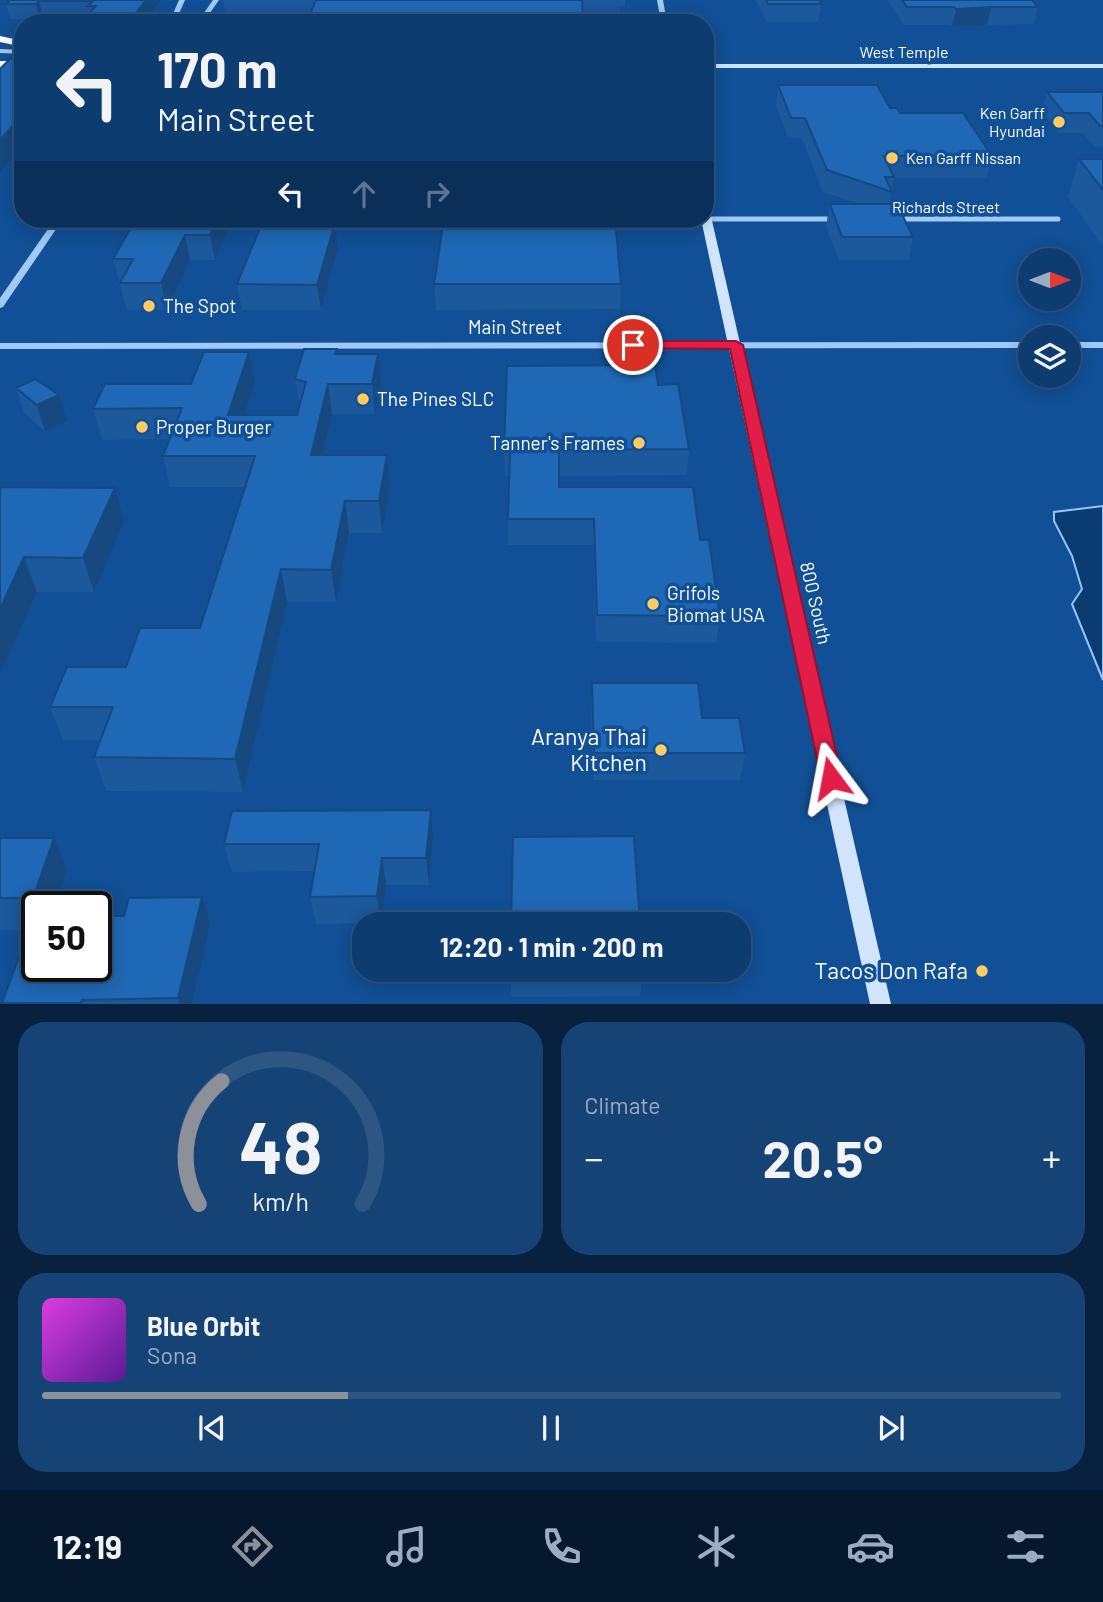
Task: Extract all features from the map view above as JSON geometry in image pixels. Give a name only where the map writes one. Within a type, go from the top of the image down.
[{"type":"main road","name":"West Temple","points":[[714,66],[1103,66]]},
{"type":"main road","name":"800 South","points":[[709,228],[881,1003]]},
{"type":"street","points":[[714,216],[846,219]]},
{"type":"street","name":"Richards Street","points":[[887,219],[1058,219]]},
{"type":"street","points":[[0,305],[53,228]]},
{"type":"street","name":"Main Street","points":[[0,346],[1018,345]]},
{"type":"street","points":[[1081,345],[1103,345]]},
{"type":"water","points":[[1103,506],[1103,680],[1072,604],[1082,589],[1072,556],[1054,521],[1054,512]]},
{"type":"building","points":[[10,0],[146,0],[135,14],[89,14],[96,6],[88,6],[93,1],[6,4]]},
{"type":"building","points":[[316,0],[582,0],[583,14],[310,14]]},
{"type":"building","points":[[766,0],[819,0],[821,4],[768,4]]},
{"type":"building","points":[[902,0],[1032,0],[1038,7],[907,7]]},
{"type":"building","points":[[14,55],[14,124],[0,140],[0,69]]},
{"type":"building","name":"Ken Garff Nissan","points":[[778,85],[877,85],[890,108],[897,108],[900,113],[963,113],[992,156],[884,156],[894,177],[885,177],[892,192],[827,170],[805,118],[791,118]]},
{"type":"building","points":[[1047,92],[1103,92],[1103,126],[1089,113],[1064,113]]},
{"type":"building","points":[[1079,159],[1103,159],[1103,190]]},
{"type":"building","points":[[830,204],[897,204],[913,237],[842,237]]},
{"type":"building","points":[[131,228],[213,228],[210,235],[185,235],[161,283],[120,283],[133,259],[113,259]]},
{"type":"building","points":[[260,228],[334,228],[317,285],[237,284]]},
{"type":"building","points":[[443,228],[616,228],[621,284],[434,284]]},
{"type":"building","points":[[304,349],[337,349],[335,354],[378,354],[372,384],[328,384],[311,455],[387,455],[379,501],[345,501],[331,570],[281,569],[235,759],[94,757],[113,707],[50,707],[67,667],[126,667],[140,628],[200,628],[255,456],[163,456],[182,408],[93,409],[105,384],[191,384],[204,352],[249,352],[228,415],[297,415],[306,382],[295,379]]},
{"type":"building","points":[[655,365],[658,385],[678,384],[689,449],[559,450],[559,487],[693,487],[700,540],[709,540],[720,616],[597,615],[594,519],[508,519],[510,450],[504,450],[507,366]]},
{"type":"building","points":[[35,379],[59,395],[37,405],[16,388]]},
{"type":"building","points":[[0,487],[115,488],[83,558],[24,557],[0,609]]},
{"type":"building","points":[[592,683],[698,683],[702,718],[739,718],[745,753],[594,753]]},
{"type":"building","points":[[431,810],[426,858],[382,858],[377,896],[310,897],[319,844],[224,844],[232,811]]},
{"type":"building","points":[[634,836],[639,912],[511,912],[513,837]]},
{"type":"building","points":[[0,838],[54,838],[35,891],[21,891],[21,898],[0,898]]},
{"type":"building","points":[[202,897],[178,998],[82,1000],[81,1003],[2,1003],[21,951],[21,982],[112,982],[112,916],[124,916],[129,898]]},
{"type":"place","name":"Ken Garff Hyundai","points":[[1059,122]]},
{"type":"place","name":"Ken Garff Nissan","points":[[892,158]]},
{"type":"place","name":"The Spot","points":[[149,306]]},
{"type":"place","name":"The Pines SLC","points":[[363,399]]},
{"type":"place","name":"Proper Burger","points":[[142,427]]},
{"type":"place","name":"Tanner's Frames","points":[[639,443]]},
{"type":"place","name":"Grifols Biomat USA","points":[[653,604]]},
{"type":"place","name":"Aranya Thai Kitchen","points":[[661,750]]},
{"type":"place","name":"Tacos Don Rafa","points":[[982,971]]},
{"type":"route","points":[[633,345],[736,345],[831,778]]}]
